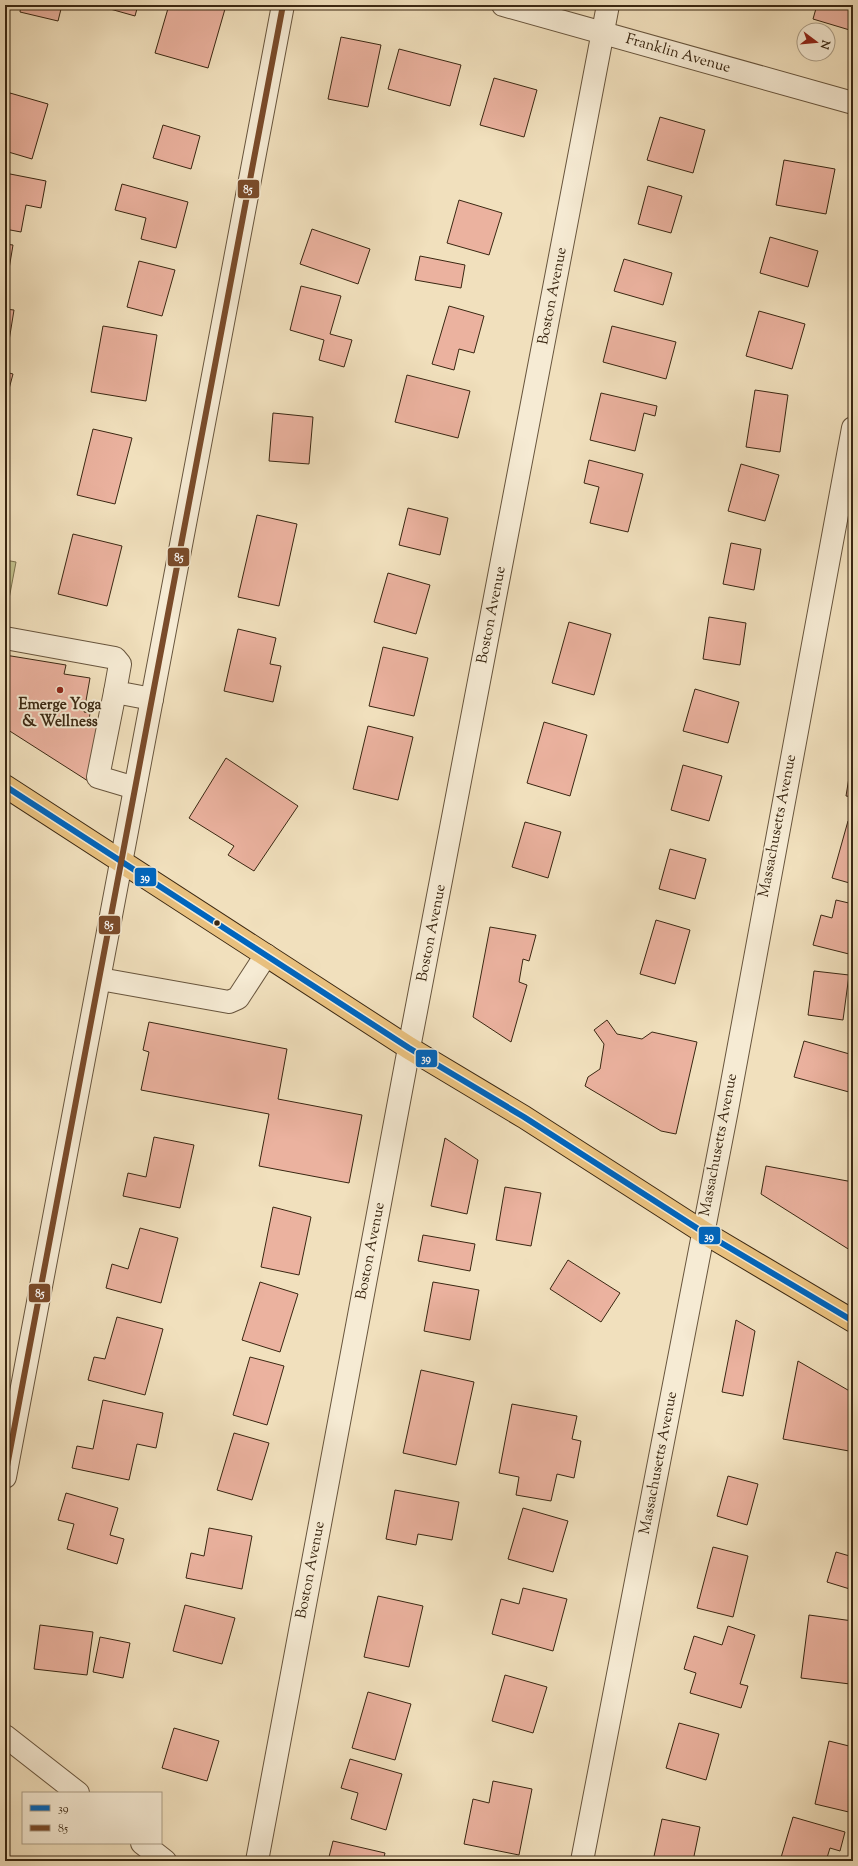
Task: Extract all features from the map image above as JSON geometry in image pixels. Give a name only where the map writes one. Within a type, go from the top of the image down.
[{"type":"main road","points":[[5,786],[409,1048],[524,1117],[703,1232],[853,1321]]},
{"type":"street","points":[[5,1477],[283,5]]},
{"type":"street","name":"Franklin Avenue","points":[[503,5],[853,103]]},
{"type":"street","name":"Boston Avenue","points":[[257,1861],[409,1048],[608,5]]},
{"type":"street","name":"Massachusetts Avenue","points":[[582,1861],[703,1232],[853,428]]},
{"type":"street","points":[[5,638],[115,658],[120,664],[98,777],[135,788]]},
{"type":"street","points":[[115,692],[152,699]]},
{"type":"street","points":[[100,979],[229,1002],[238,998],[266,955]]},
{"type":"street","points":[[5,1736],[77,1792]]},
{"type":"street","points":[[143,1844],[165,1861]]},
{"type":"shaded area","points":[[5,560],[16,562],[5,620]]},
{"type":"building","points":[[21,5],[62,5],[58,21],[20,12]]},
{"type":"building","points":[[96,5],[138,5],[135,16]]},
{"type":"building","points":[[169,5],[212,5],[225,9],[208,68],[155,53]]},
{"type":"building","points":[[817,5],[853,5],[853,31],[836,26],[836,22],[823,22],[813,19]]},
{"type":"building","points":[[341,37],[381,45],[368,107],[328,99]]},
{"type":"building","points":[[399,49],[461,65],[450,106],[388,89]]},
{"type":"building","points":[[494,78],[537,90],[524,137],[480,125]]},
{"type":"building","points":[[10,93],[48,104],[32,159],[5,151],[5,110]]},
{"type":"building","points":[[660,117],[705,130],[693,173],[647,160]]},
{"type":"building","points":[[163,125],[200,136],[191,169],[153,158]]},
{"type":"building","points":[[784,160],[835,169],[826,214],[776,205]]},
{"type":"building","points":[[5,173],[46,181],[41,208],[26,205],[21,232],[5,229]]},
{"type":"building","points":[[122,184],[188,202],[176,248],[141,239],[146,218],[115,210]]},
{"type":"building","points":[[648,186],[682,196],[671,233],[638,224]]},
{"type":"building","points":[[459,200],[502,213],[489,255],[447,243]]},
{"type":"building","points":[[312,229],[370,249],[358,284],[300,264]]},
{"type":"building","points":[[770,237],[818,251],[808,287],[760,273]]},
{"type":"building","points":[[5,244],[13,245],[7,281],[5,280]]},
{"type":"building","points":[[420,256],[465,265],[461,288],[415,280]]},
{"type":"building","points":[[624,259],[672,273],[663,305],[614,291]]},
{"type":"building","points":[[139,261],[175,270],[162,316],[127,307]]},
{"type":"building","points":[[301,286],[341,296],[330,334],[352,340],[344,367],[319,360],[324,340],[290,330]]},
{"type":"building","points":[[449,306],[484,316],[474,353],[459,349],[454,370],[432,364]]},
{"type":"building","points":[[5,309],[14,310],[8,347],[5,347]]},
{"type":"building","points":[[759,311],[805,324],[792,369],[746,356]]},
{"type":"building","points":[[103,326],[157,335],[146,401],[91,392]]},
{"type":"building","points":[[612,326],[676,342],[666,379],[603,362]]},
{"type":"building","points":[[5,372],[13,374],[5,404]]},
{"type":"building","points":[[407,375],[470,391],[458,438],[395,422]]},
{"type":"building","points":[[755,390],[788,395],[780,452],[746,447]]},
{"type":"building","points":[[601,393],[657,406],[655,416],[644,413],[635,451],[590,440]]},
{"type":"building","points":[[273,413],[313,417],[309,464],[269,461]]},
{"type":"building","points":[[93,429],[132,438],[115,504],[77,495]]},
{"type":"building","points":[[589,460],[643,474],[628,532],[590,523],[599,487],[584,483]]},
{"type":"building","points":[[741,464],[779,475],[765,521],[728,511]]},
{"type":"building","points":[[408,508],[448,518],[440,555],[399,545]]},
{"type":"building","points":[[257,515],[297,524],[279,606],[238,597]]},
{"type":"building","points":[[73,534],[122,546],[107,606],[58,594]]},
{"type":"building","points":[[731,543],[761,549],[754,590],[723,584]]},
{"type":"building","points":[[388,573],[430,585],[416,634],[374,622]]},
{"type":"building","points":[[709,617],[746,623],[740,665],[703,659]]},
{"type":"building","points":[[569,622],[611,634],[594,695],[552,683]]},
{"type":"building","points":[[238,629],[276,638],[270,664],[281,666],[273,702],[224,691]]},
{"type":"building","points":[[383,647],[428,658],[414,716],[369,706]]},
{"type":"building","points":[[5,655],[66,665],[64,674],[90,678],[84,712],[90,713],[89,721],[98,722],[88,781],[5,728]]},
{"type":"building","points":[[695,689],[739,702],[728,743],[683,731]]},
{"type":"building","points":[[544,722],[587,735],[570,796],[527,783]]},
{"type":"building","points":[[368,726],[413,737],[398,800],[353,789]]},
{"type":"building","points":[[226,758],[298,806],[254,871],[228,855],[234,846],[189,818]]},
{"type":"building","points":[[853,759],[853,797],[846,796]]},
{"type":"building","points":[[683,765],[722,776],[709,821],[671,810]]},
{"type":"building","points":[[848,821],[853,823],[853,884],[832,878]]},
{"type":"building","points":[[525,822],[561,832],[548,878],[512,867]]},
{"type":"building","points":[[670,849],[706,859],[695,899],[659,889]]},
{"type":"building","points":[[836,900],[853,904],[853,955],[813,945],[821,915],[832,918]]},
{"type":"building","points":[[656,920],[690,930],[675,984],[640,974]]},
{"type":"building","points":[[490,927],[536,935],[529,961],[523,959],[519,982],[527,985],[511,1042],[473,1017]]},
{"type":"building","points":[[814,971],[849,975],[843,1020],[808,1015]]},
{"type":"building","points":[[607,1020],[617,1034],[642,1039],[652,1032],[697,1042],[676,1134],[661,1131],[585,1086],[588,1077],[600,1069],[604,1044],[594,1030]]},
{"type":"building","points":[[149,1022],[287,1049],[278,1099],[362,1115],[349,1183],[259,1166],[269,1114],[141,1090],[149,1052],[143,1050]]},
{"type":"building","points":[[804,1041],[853,1055],[853,1077],[849,1092],[794,1077]]},
{"type":"building","points":[[154,1137],[194,1145],[180,1208],[123,1196],[128,1173],[146,1177]]},
{"type":"building","points":[[445,1138],[478,1160],[467,1214],[431,1206]]},
{"type":"building","points":[[766,1166],[853,1182],[853,1252],[761,1194]]},
{"type":"building","points":[[505,1187],[541,1193],[531,1246],[496,1240]]},
{"type":"building","points":[[273,1207],[311,1217],[299,1275],[261,1267]]},
{"type":"building","points":[[140,1228],[178,1238],[161,1303],[106,1288],[112,1264],[128,1269]]},
{"type":"building","points":[[423,1235],[475,1244],[470,1271],[418,1261]]},
{"type":"building","points":[[568,1260],[620,1293],[601,1322],[550,1289]]},
{"type":"building","points":[[260,1282],[298,1294],[280,1352],[242,1340]]},
{"type":"building","points":[[433,1282],[479,1290],[470,1340],[424,1331]]},
{"type":"building","points":[[117,1317],[163,1329],[145,1395],[88,1380],[94,1357],[105,1359]]},
{"type":"building","points":[[736,1320],[755,1331],[743,1396],[722,1392]]},
{"type":"building","points":[[250,1357],[284,1366],[267,1425],[233,1415]]},
{"type":"building","points":[[798,1361],[853,1393],[853,1427],[849,1451],[783,1439]]},
{"type":"building","points":[[421,1370],[474,1382],[456,1465],[403,1453]]},
{"type":"building","points":[[103,1400],[163,1413],[156,1448],[137,1444],[129,1480],[72,1468],[77,1446],[93,1449]]},
{"type":"building","points":[[512,1404],[577,1416],[572,1439],[581,1441],[574,1478],[557,1474],[551,1501],[516,1495],[519,1477],[499,1473]]},
{"type":"building","points":[[853,1427],[853,1452],[849,1451]]},
{"type":"building","points":[[234,1433],[269,1443],[252,1500],[217,1490]]},
{"type":"building","points":[[728,1476],[758,1484],[747,1525],[717,1516]]},
{"type":"building","points":[[395,1490],[459,1502],[452,1540],[418,1534],[416,1545],[386,1539]]},
{"type":"building","points":[[66,1493],[118,1508],[110,1535],[124,1539],[117,1564],[67,1549],[74,1524],[58,1520]]},
{"type":"building","points":[[523,1508],[568,1521],[553,1572],[508,1559]]},
{"type":"building","points":[[209,1528],[252,1536],[242,1589],[186,1578],[191,1553],[204,1556]]},
{"type":"building","points":[[713,1547],[748,1556],[733,1617],[697,1608]]},
{"type":"building","points":[[836,1552],[853,1557],[853,1590],[827,1582]]},
{"type":"building","points":[[523,1588],[567,1599],[553,1651],[492,1634],[501,1599],[519,1604]]},
{"type":"building","points":[[378,1596],[423,1606],[409,1667],[364,1657]]},
{"type":"building","points":[[185,1605],[235,1618],[222,1664],[173,1651]]},
{"type":"building","points":[[809,1615],[853,1621],[853,1664],[850,1684],[801,1678]]},
{"type":"building","points":[[40,1625],[93,1632],[87,1675],[34,1669]]},
{"type":"building","points":[[728,1626],[755,1635],[740,1684],[748,1686],[741,1708],[690,1693],[696,1673],[684,1669],[694,1636],[722,1645]]},
{"type":"building","points":[[100,1637],[130,1643],[123,1678],[93,1672]]},
{"type":"building","points":[[505,1675],[547,1687],[533,1733],[492,1721]]},
{"type":"building","points":[[368,1692],[411,1704],[395,1760],[352,1748]]},
{"type":"building","points":[[679,1723],[719,1734],[706,1780],[666,1768]]},
{"type":"building","points":[[174,1728],[219,1741],[207,1781],[162,1768]]},
{"type":"building","points":[[829,1741],[853,1747],[853,1813],[815,1804]]},
{"type":"building","points":[[350,1759],[402,1774],[386,1830],[351,1819],[358,1793],[341,1788]]},
{"type":"building","points":[[493,1781],[532,1789],[519,1855],[464,1844],[473,1799],[489,1803]]},
{"type":"building","points":[[793,1817],[845,1832],[840,1851],[830,1848],[826,1861],[780,1861]]},
{"type":"building","points":[[662,1819],[700,1827],[693,1861],[653,1861]]},
{"type":"building","points":[[333,1841],[385,1853],[383,1861],[328,1861]]},
{"type":"transit line","name":"85","points":[[5,1477],[283,5]]},
{"type":"transit line","name":"39","points":[[5,786],[409,1048],[524,1117],[703,1232],[853,1321]]},
{"type":"place","name":"Emerge Yoga & Wellness","points":[[60,690]]}]
